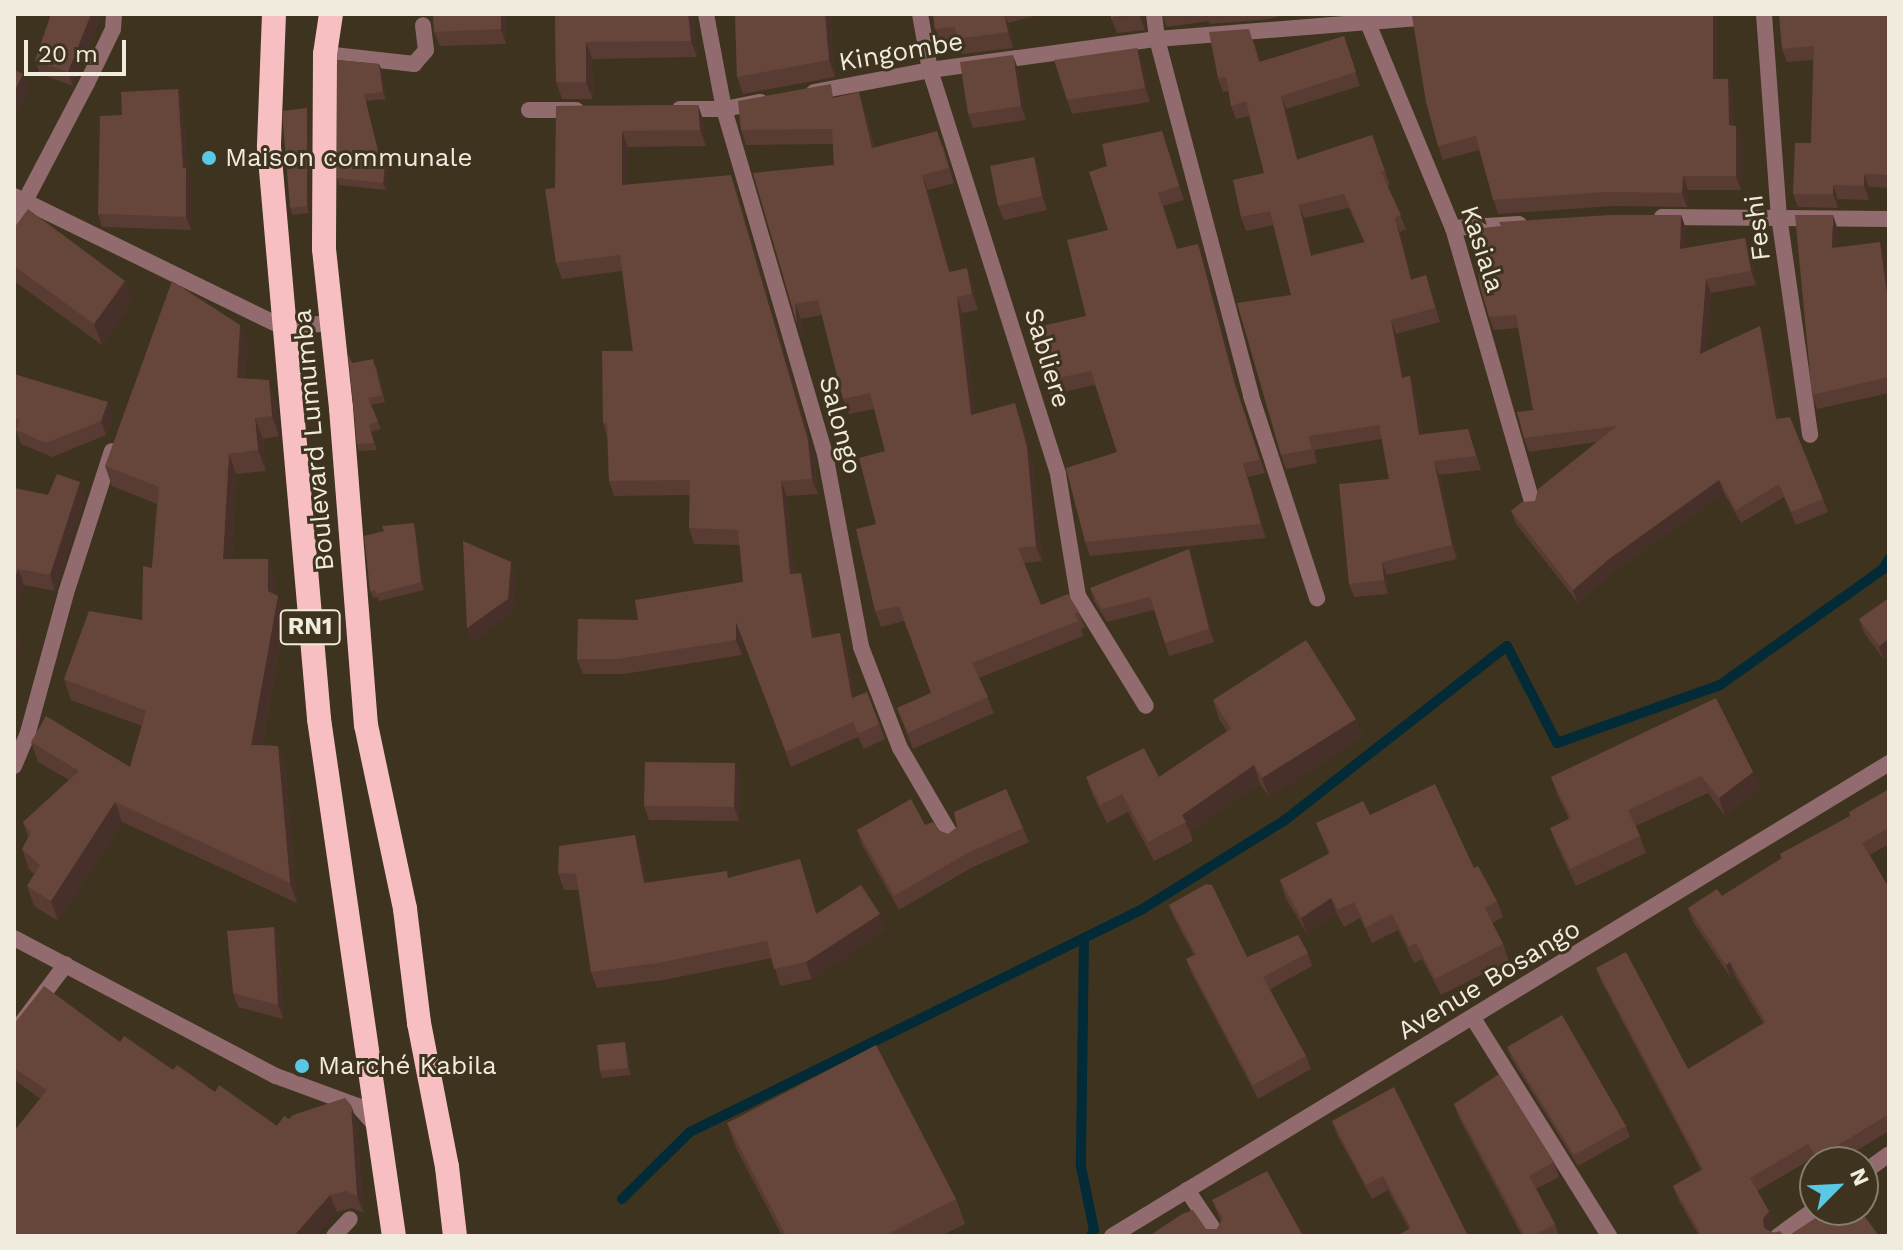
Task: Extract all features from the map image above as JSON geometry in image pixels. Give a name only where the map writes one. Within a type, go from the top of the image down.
[{"type":"highway","name":"Boulevard Lumumba","points":[[274,14],[269,147],[319,719],[394,1236]]},
{"type":"highway","name":"Boulevard Lumumba","points":[[331,14],[325,54],[324,249],[366,725],[405,909],[419,1023],[447,1167],[455,1236]]},
{"type":"street","points":[[14,222],[19,199],[87,83],[113,29],[114,14]]},
{"type":"street","name":"Salongo","points":[[706,14],[724,109],[825,454],[861,647],[900,748],[952,837]]},
{"type":"street","name":"Sabliere","points":[[920,14],[930,70],[1058,474],[1078,596],[1146,706]]},
{"type":"street","points":[[1154,14],[1157,39],[1251,396],[1317,598]]},
{"type":"street","name":"Kingombe","points":[[664,110],[724,109],[930,70],[1157,39],[1366,19],[1471,14]]},
{"type":"street","name":"Feshi","points":[[1764,14],[1779,216],[1810,435]]},
{"type":"street","name":"Kasiala","points":[[1366,19],[1453,228],[1533,506]]},
{"type":"street","points":[[325,54],[414,64],[426,50],[423,25]]},
{"type":"street","points":[[529,110],[589,110]]},
{"type":"street","points":[[19,199],[173,284],[233,301],[283,327],[332,323]]},
{"type":"street","points":[[1644,217],[1889,219]]},
{"type":"street","points":[[1453,228],[1541,222]]},
{"type":"street","points":[[14,766],[27,736],[66,593],[119,432]]},
{"type":"street","name":"Avenue Bosango","points":[[1112,1236],[1889,763]]},
{"type":"street","points":[[14,938],[276,1076],[358,1106],[376,1126]]},
{"type":"street","points":[[14,1033],[66,964]]},
{"type":"street","points":[[1473,1018],[1609,1236]]},
{"type":"street","points":[[1187,1190],[1218,1236]]},
{"type":"street","points":[[334,1236],[350,1219]]},
{"type":"building","points":[[51,14],[91,14],[68,72],[35,61]]},
{"type":"building","points":[[433,14],[501,14],[501,29],[434,32]]},
{"type":"building","points":[[555,14],[688,14],[691,41],[586,42],[586,82],[556,82]]},
{"type":"building","points":[[735,14],[825,14],[829,60],[737,77]]},
{"type":"building","points":[[933,14],[1004,14],[1008,32],[957,39],[955,27],[935,29]]},
{"type":"building","points":[[1111,14],[1139,14],[1111,18]]},
{"type":"building","points":[[1713,14],[1713,79],[1728,79],[1729,125],[1736,126],[1736,176],[1683,176],[1682,193],[1608,192],[1493,200],[1476,136],[1438,146],[1426,102],[1412,16]]},
{"type":"building","points":[[1779,14],[1889,14],[1889,175],[1864,174],[1864,186],[1833,185],[1833,194],[1793,194],[1795,143],[1811,143],[1814,46],[1782,49]]},
{"type":"building","points":[[1249,29],[1259,62],[1344,36],[1356,72],[1281,96],[1297,160],[1372,135],[1385,171],[1381,172],[1401,215],[1395,218],[1411,280],[1426,275],[1435,308],[1391,320],[1402,378],[1410,376],[1419,435],[1468,429],[1476,456],[1434,461],[1452,545],[1382,562],[1384,580],[1349,584],[1339,484],[1389,479],[1379,425],[1309,436],[1312,449],[1281,455],[1237,303],[1291,295],[1270,211],[1241,217],[1233,180],[1264,173],[1246,101],[1231,106],[1226,77],[1218,78],[1209,32]],"holes":[[[1344,194],[1365,242],[1311,256],[1299,205]]]},
{"type":"building","points":[[1137,48],[1145,88],[1067,100],[1054,60]]},
{"type":"building","points":[[1013,55],[1021,106],[968,114],[960,62]]},
{"type":"building","points":[[337,60],[379,64],[383,92],[364,94],[379,155],[386,156],[383,183],[337,178]]},
{"type":"building","points":[[14,70],[23,74],[14,92]]},
{"type":"building","points":[[831,84],[833,98],[859,92],[872,148],[937,131],[949,168],[922,175],[949,272],[967,268],[972,294],[957,297],[971,415],[1015,403],[1027,447],[1036,546],[1018,548],[1041,605],[1068,594],[1079,612],[1075,614],[1078,621],[972,663],[988,697],[908,733],[897,708],[931,693],[899,606],[875,611],[856,529],[876,524],[859,458],[885,451],[870,393],[843,399],[818,300],[795,304],[797,324],[753,173],[834,165],[832,129],[741,130],[738,101]]},
{"type":"building","points":[[178,89],[183,168],[186,168],[186,217],[98,214],[100,116],[122,115],[121,92]]},
{"type":"building","points":[[698,105],[700,130],[622,131],[622,185],[731,175],[808,440],[812,479],[781,481],[790,574],[801,573],[812,638],[840,633],[852,698],[867,692],[879,724],[858,734],[853,722],[786,752],[736,622],[736,640],[618,659],[577,659],[578,619],[638,620],[635,600],[743,582],[738,530],[689,528],[690,480],[609,481],[607,423],[603,423],[602,351],[633,351],[620,255],[556,263],[545,189],[555,188],[556,106]]},
{"type":"building","points":[[307,108],[307,206],[290,208],[282,111]]},
{"type":"building","points":[[1162,131],[1179,186],[1158,193],[1177,249],[1198,244],[1235,385],[1260,460],[1243,463],[1261,524],[1085,542],[1066,468],[1117,452],[1091,371],[1045,381],[1033,328],[1086,316],[1067,240],[1108,230],[1089,172],[1107,166],[1102,144]]},
{"type":"building","points":[[1034,157],[1042,196],[998,206],[990,166]]},
{"type":"building","points":[[28,209],[125,281],[94,324],[14,266],[14,228]]},
{"type":"building","points":[[1609,215],[1681,215],[1680,249],[1745,238],[1751,271],[1706,279],[1700,354],[1760,326],[1776,419],[1790,417],[1823,499],[1791,512],[1779,484],[1736,510],[1719,480],[1609,559],[1573,590],[1511,511],[1522,502],[1535,501],[1538,489],[1617,426],[1524,438],[1517,412],[1533,410],[1516,315],[1489,317],[1480,286],[1473,229],[1501,226],[1499,222]]},
{"type":"building","points":[[1795,215],[1833,215],[1832,248],[1880,242],[1889,310],[1889,377],[1812,395]]},
{"type":"building","points":[[172,281],[240,325],[237,378],[269,380],[272,416],[255,418],[258,450],[229,454],[223,559],[268,559],[268,591],[278,596],[251,745],[278,746],[290,883],[115,802],[51,901],[27,886],[40,865],[22,849],[31,833],[23,822],[79,771],[31,742],[46,716],[130,767],[146,711],[64,679],[89,611],[142,620],[143,566],[152,568],[159,487],[105,466]]},
{"type":"building","points":[[348,354],[352,363],[373,359],[382,395],[368,398],[378,421],[369,425],[374,443],[357,444]]},
{"type":"building","points":[[14,374],[108,402],[101,421],[46,443],[16,430],[20,420],[14,418]]},
{"type":"building","points":[[57,474],[80,482],[50,575],[18,569],[14,580],[14,488],[48,495]]},
{"type":"building","points":[[414,523],[421,582],[376,594],[375,590],[370,591],[364,536],[384,531],[382,526]]},
{"type":"building","points":[[463,541],[511,562],[508,599],[467,628]]},
{"type":"building","points":[[1189,549],[1209,629],[1165,643],[1150,597],[1102,609],[1090,588]]},
{"type":"building","points":[[1889,598],[1889,639],[1879,646],[1859,619]]},
{"type":"building","points":[[1306,640],[1356,719],[1262,778],[1254,765],[1182,815],[1186,822],[1148,842],[1122,794],[1100,805],[1086,777],[1144,748],[1159,777],[1231,729],[1213,700]]},
{"type":"building","points":[[1716,698],[1753,772],[1719,798],[1701,776],[1628,810],[1640,836],[1570,869],[1550,828],[1571,818],[1551,777]]},
{"type":"building","points":[[645,762],[735,763],[734,807],[644,806]]},
{"type":"building","points":[[1435,784],[1474,868],[1478,866],[1497,901],[1485,908],[1503,944],[1435,979],[1416,943],[1409,947],[1392,914],[1366,927],[1354,902],[1338,910],[1331,898],[1301,918],[1280,880],[1330,853],[1316,823],[1363,801],[1370,815]]},
{"type":"building","points":[[1006,789],[1023,828],[966,854],[894,896],[857,830],[911,799],[925,825],[933,822],[941,832],[948,834],[957,827],[954,812]]},
{"type":"building","points":[[1889,789],[1889,828],[1862,843],[1889,888],[1889,1120],[1886,1116],[1837,1146],[1799,1146],[1799,1149],[1750,1178],[1769,1211],[1763,1219],[1764,1228],[1773,1233],[1780,1231],[1784,1236],[1702,1236],[1673,1186],[1703,1169],[1596,968],[1626,952],[1688,1069],[1766,1022],[1730,962],[1726,965],[1688,908],[1717,889],[1722,896],[1782,858],[1780,854],[1850,816],[1849,812]]},
{"type":"building","points":[[635,835],[644,883],[727,871],[728,878],[800,859],[816,914],[861,885],[880,914],[806,962],[774,969],[767,941],[658,963],[591,972],[576,874],[558,873],[559,846]]},
{"type":"building","points":[[1206,884],[1212,885],[1247,957],[1298,935],[1308,953],[1263,977],[1306,1056],[1253,1085],[1186,959],[1196,954],[1169,905]]},
{"type":"building","points":[[274,927],[278,1005],[233,993],[227,931]]},
{"type":"building","points":[[44,986],[120,1042],[124,1036],[173,1070],[177,1065],[215,1092],[219,1085],[277,1126],[284,1116],[289,1119],[345,1098],[351,1105],[357,1196],[346,1191],[330,1195],[294,1236],[14,1236],[14,1131],[47,1090],[14,1068],[14,1024]]},
{"type":"building","points":[[1562,1015],[1626,1126],[1574,1155],[1507,1047]]},
{"type":"building","points":[[625,1042],[628,1068],[600,1071],[597,1045]]},
{"type":"building","points":[[876,1045],[956,1199],[884,1236],[786,1236],[727,1123]]},
{"type":"building","points":[[1499,1074],[1554,1162],[1529,1176],[1555,1224],[1532,1236],[1525,1236],[1454,1104]]},
{"type":"building","points":[[1394,1087],[1468,1236],[1396,1236],[1411,1228],[1383,1176],[1366,1185],[1332,1121]]},
{"type":"building","points":[[1267,1171],[1303,1236],[1149,1236],[1193,1210],[1206,1229],[1217,1229],[1223,1218],[1212,1200]]},
{"type":"building","points":[[1803,1226],[1872,1226],[1879,1236],[1788,1236]]},
{"type":"waterway","points":[[622,1199],[690,1132],[1141,910],[1285,820],[1507,646],[1557,743],[1720,685],[1883,569],[1889,559]]},
{"type":"waterway","points":[[1084,938],[1081,1167],[1094,1230],[1091,1236]]},
{"type":"place","name":"Maison communale","points":[[209,158]]},
{"type":"place","name":"Marché Kabila","points":[[302,1066]]}]
